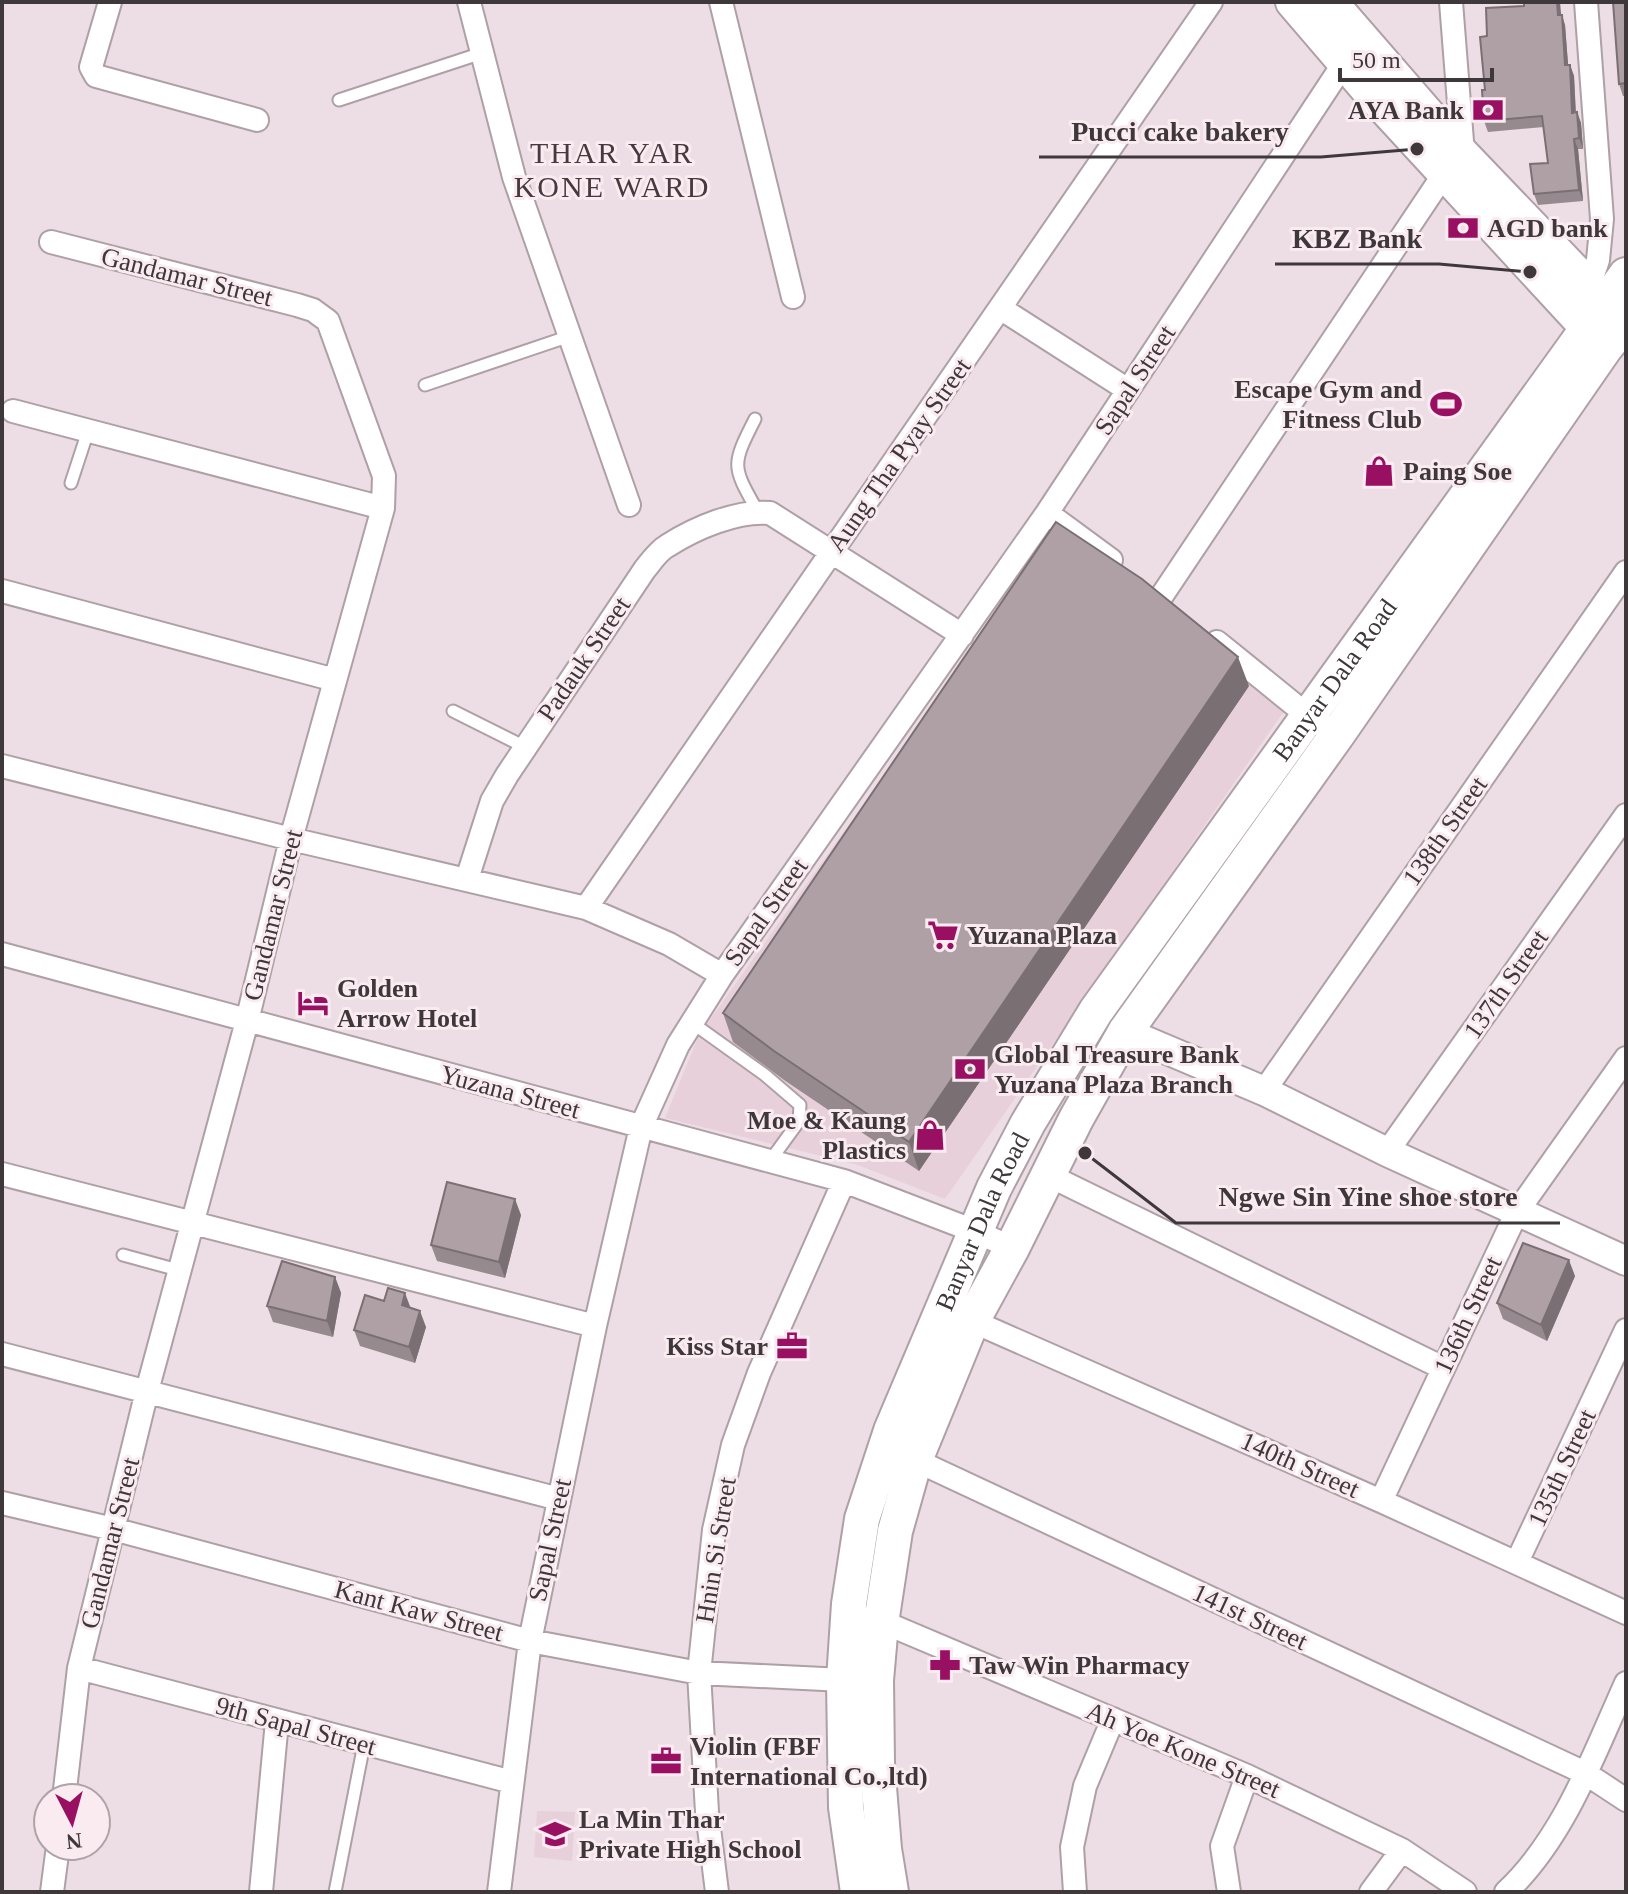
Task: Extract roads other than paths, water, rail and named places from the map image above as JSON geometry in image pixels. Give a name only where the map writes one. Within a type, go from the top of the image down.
[{"type":"main road","points":[[1292,2],[1344,63],[1454,164],[1613,320]]},
{"type":"main road","points":[[1331,2],[1454,164],[1613,320]]},
{"type":"main road","name":"Banyar Dala Road","points":[[858,1892],[846,1807],[844,1680],[849,1604],[862,1519],[891,1431],[994,1188],[1028,1123],[1096,1011],[1307,715],[1613,320]]},
{"type":"main road","name":"Banyar Dala Road","points":[[891,1892],[877,1763],[876,1680],[881,1623],[895,1531],[915,1460],[972,1321],[1076,1119],[1125,1032],[1337,735],[1613,320]]},
{"type":"street","points":[[110,2],[91,67],[96,76],[257,120]]},
{"type":"street","points":[[469,2],[514,177],[629,505]]},
{"type":"street","points":[[721,2],[793,297]]},
{"type":"street","name":"Aung Tha Pyay Street","points":[[586,908],[1211,2]]},
{"type":"street","points":[[1047,513],[1167,602],[1454,164],[1451,2]]},
{"type":"street","points":[[1586,2],[1602,219],[1598,260],[1613,320]]},
{"type":"street","name":"Sapal Street","points":[[499,1892],[530,1641],[595,1326],[641,1127],[691,1022],[722,975],[1047,513],[1344,63]]},
{"type":"street","name":"Gandamar Street","points":[[51,242],[313,310],[328,321],[384,476],[383,508],[291,839],[247,1021],[190,1224],[79,1668],[66,1782]]},
{"type":"street","points":[[1000,308],[1128,390]]},
{"type":"street","points":[[13,411],[383,508]]},
{"type":"street","points":[[764,513],[832,551],[962,635]]},
{"type":"street","name":"Padauk Street","points":[[467,879],[492,801],[645,569],[664,547],[714,523],[764,513]]},
{"type":"street","name":"138th Street","points":[[1264,1091],[1626,572]]},
{"type":"street","points":[[2,591],[335,680]]},
{"type":"street","points":[[1195,625],[1307,715],[1337,735]]},
{"type":"street","points":[[2,766],[291,839],[586,908],[669,944],[722,975]]},
{"type":"street","name":"137th Street","points":[[1387,1152],[1626,815]]},
{"type":"street","name":"Yuzana Street","points":[[2,954],[844,1181],[1012,1248]]},
{"type":"street","points":[[1125,1032],[1264,1091],[1387,1152],[1626,1261]]},
{"type":"street","name":"136th Street","points":[[1381,1501],[1517,1212],[1626,1058]]},
{"type":"street","points":[[2,1174],[595,1326]]},
{"type":"street","points":[[1048,1175],[1443,1368]]},
{"type":"street","name":"Hnin Si Street","points":[[717,1892],[707,1812],[699,1673],[714,1530],[733,1445],[759,1373],[844,1181]]},
{"type":"street","name":"140th Street","points":[[972,1321],[1626,1613]]},
{"type":"street","name":"135th Street","points":[[1517,1562],[1626,1330]]},
{"type":"street","points":[[2,1354],[559,1499]]},
{"type":"street","name":"141st Street","points":[[915,1460],[1585,1773],[1626,1800]]},
{"type":"street","name":"Kant Kaw Street","points":[[2,1503],[113,1529],[530,1641],[699,1673],[844,1680]]},
{"type":"street","name":"Ah Yoe Kone Street","points":[[849,1604],[881,1623],[1247,1776],[1402,1850],[1465,1892]]},
{"type":"street","name":"9th Sapal Street","points":[[79,1668],[512,1782]]},
{"type":"street","points":[[1506,1892],[1519,1880],[1551,1836],[1585,1773],[1626,1683]]},
{"type":"street","points":[[1075,1892],[1072,1847],[1085,1786],[1113,1719]]},
{"type":"street","points":[[261,1892],[277,1721]]},
{"type":"street","points":[[1229,1892],[1222,1846],[1247,1776]]},
{"type":"street","points":[[1371,1892],[1402,1850]]},
{"type":"street","points":[[52,1892],[56,1862]]},
{"type":"lane","points":[[339,100],[482,53]]},
{"type":"lane","points":[[425,385],[570,336]]},
{"type":"lane","points":[[755,419],[737,454],[738,477],[764,513]]},
{"type":"lane","points":[[71,483],[88,431]]},
{"type":"lane","points":[[453,711],[525,747]]},
{"type":"lane","points":[[691,1022],[765,1075],[800,1105],[799,1121],[770,1161]]},
{"type":"lane","points":[[123,1255],[178,1270]]},
{"type":"lane","points":[[335,1892],[364,1744]]},
{"type":"place","name":"AYA Bank","points":[[1488,110]]},
{"type":"place","name":"Pucci cake bakery","points":[[1417,149]]},
{"type":"place","name":"AGD bank","points":[[1463,228]]},
{"type":"place","name":"KBZ Bank","points":[[1530,272]]},
{"type":"place","name":"Escape Gym and Fitness Club","points":[[1446,404]]},
{"type":"place","name":"Paing Soe","points":[[1379,471]]},
{"type":"place","name":"Yuzana Plaza","points":[[943,935]]},
{"type":"place","name":"Golden Arrow Hotel","points":[[313,1003]]},
{"type":"place","name":"Global Treasure Bank Yuzana Plaza Branch","points":[[970,1069]]},
{"type":"place","name":"Moe & Kaung Plastics","points":[[930,1135]]},
{"type":"place","name":"Ngwe Sin Yine shoe store","points":[[1085,1153]]},
{"type":"place","name":"Kiss Star","points":[[792,1346]]},
{"type":"place","name":"Taw Win Pharmacy","points":[[945,1665]]},
{"type":"place","name":"Violin (FBF International Co.,ltd)","points":[[666,1761]]},
{"type":"place","name":"La Min Thar Private High School","points":[[555,1834]]},
{"type":"district","name":"THAR YAR KONE WARD","points":[[612,169]]}]
